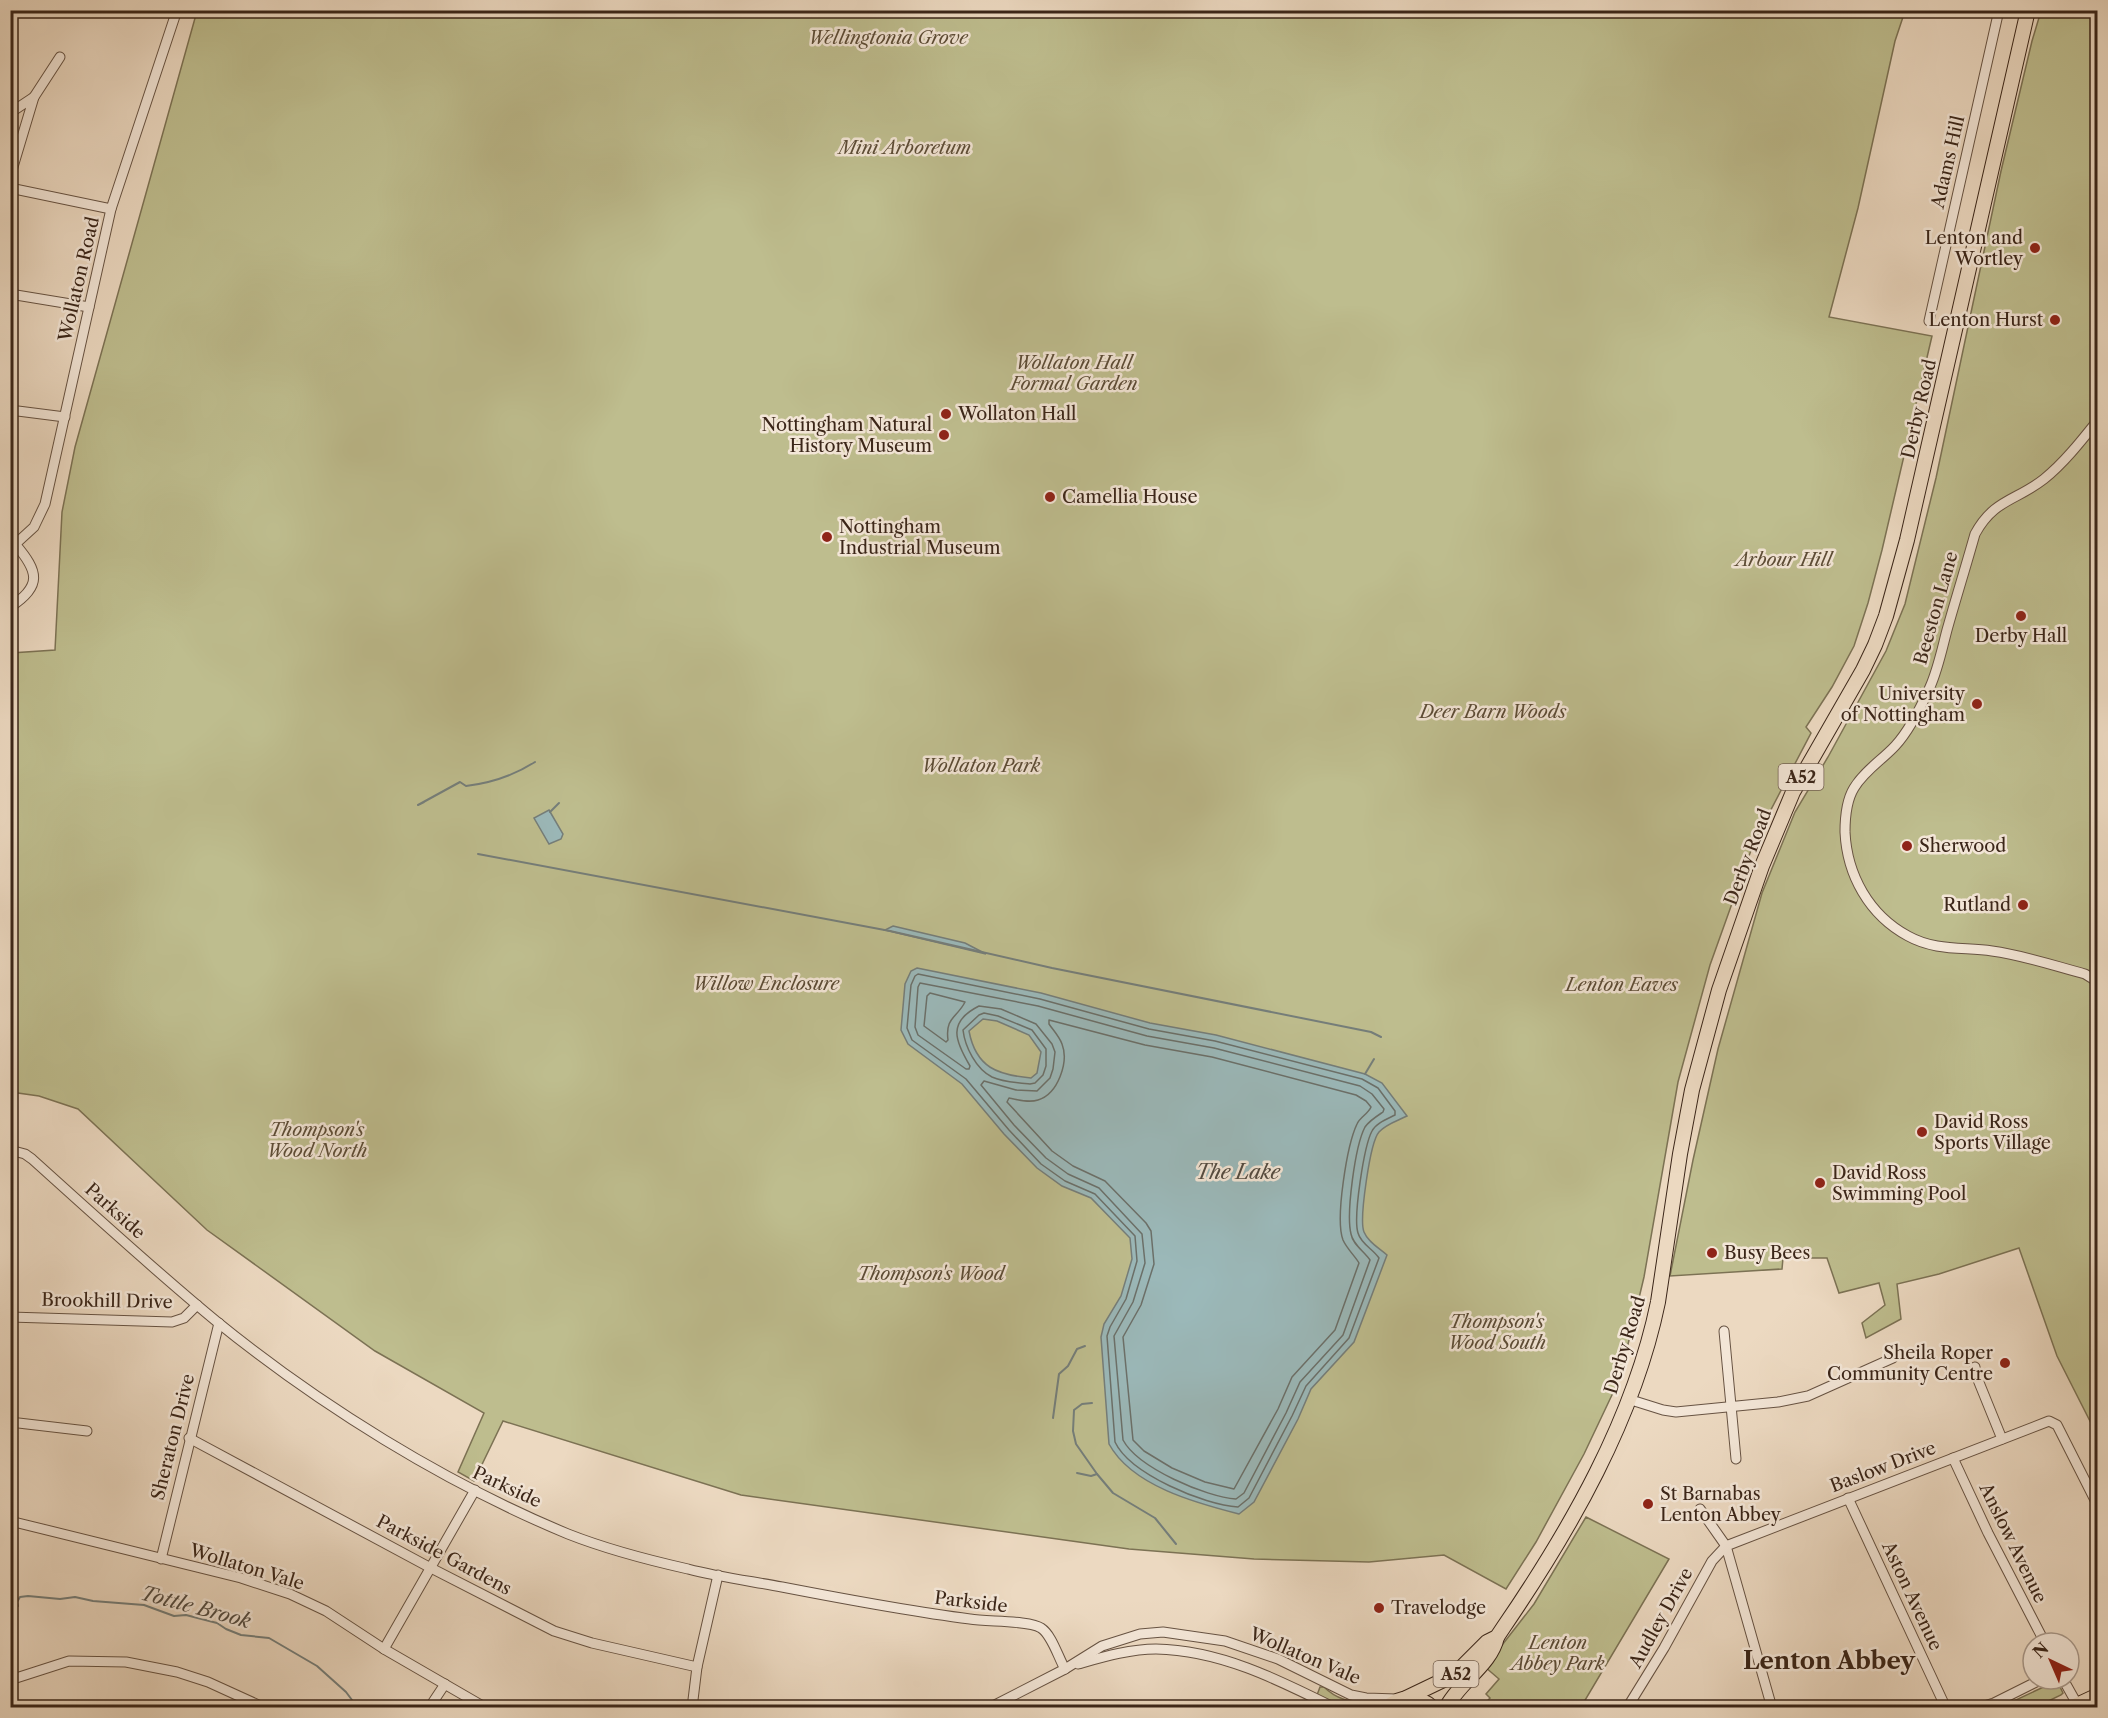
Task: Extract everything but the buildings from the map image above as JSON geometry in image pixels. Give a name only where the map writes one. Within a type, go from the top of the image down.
[{"type":"highway","name":"Derby Road","points":[[1446,1707],[1494,1649],[1497,1636],[1533,1582],[1581,1499],[1605,1454],[1628,1399],[1653,1325],[1692,1090],[1719,990],[1762,866],[1793,792],[1863,670],[1886,616],[1907,540],[2028,10]]},
{"type":"highway","name":"Derby Road","points":[[1403,1699],[1454,1675],[1486,1642],[1497,1636]]},
{"type":"highway","name":"A52","points":[[1387,1707],[1403,1699],[1424,1701],[1433,1707]]},
{"type":"main road","points":[[2075,1706],[2097,1694]]},
{"type":"street","name":"Wollaton Road","points":[[13,547],[34,526],[45,504],[111,209],[177,10]]},
{"type":"street","name":"Adams Hill","points":[[1929,321],[1999,10]]},
{"type":"street","points":[[10,177],[34,97],[60,57]]},
{"type":"street","points":[[10,113],[34,97]]},
{"type":"street","points":[[10,188],[111,209]]},
{"type":"street","points":[[10,294],[89,307]]},
{"type":"street","points":[[10,410],[65,417]]},
{"type":"street","name":"Beeston Lane","points":[[2097,420],[2048,475],[2035,485],[1998,505],[1981,523],[1975,534],[1930,685],[1902,738],[1863,776],[1853,790],[1845,816],[1845,829],[1846,847],[1856,882],[1878,914],[1908,936],[1939,947],[1993,951],[2085,974],[2097,982]]},
{"type":"street","points":[[10,607],[26,596],[34,582],[33,567],[13,547]]},
{"type":"street","name":"Parkside","points":[[10,1150],[25,1154],[32,1159],[219,1323],[343,1413],[475,1490],[568,1534],[630,1554],[718,1575],[879,1606],[974,1620],[1035,1625],[1045,1632],[1065,1669]]},
{"type":"street","name":"Brookhill Drive","points":[[10,1317],[172,1322],[184,1318],[197,1305]]},
{"type":"street","name":"Sheraton Drive","points":[[161,1559],[219,1323]]},
{"type":"street","points":[[1724,1330],[1736,1459]]},
{"type":"street","points":[[1628,1399],[1669,1411],[1778,1402],[1808,1396],[1874,1372],[1893,1358]]},
{"type":"street","points":[[1975,1367],[1976,1375],[2002,1439]]},
{"type":"street","points":[[10,1422],[87,1431]]},
{"type":"street","name":"Baslow Drive","points":[[1726,1546],[2045,1422],[2057,1425],[2097,1506]]},
{"type":"street","name":"Parkside Gardens","points":[[189,1438],[429,1567],[554,1631],[592,1643],[697,1667]]},
{"type":"street","name":"Anslow Avenue","points":[[1953,1458],[1988,1533],[2039,1631]]},
{"type":"street","points":[[384,1649],[475,1490]]},
{"type":"street","name":"Aston Avenue","points":[[1848,1498],[1946,1707]]},
{"type":"street","points":[[1700,1509],[1726,1546],[1772,1707]]},
{"type":"street","name":"Wollaton Vale","points":[[10,1521],[241,1578],[290,1594],[326,1611],[384,1649],[486,1707]]},
{"type":"street","name":"Audley Drive","points":[[1627,1707],[1664,1648],[1712,1561],[1726,1546]]},
{"type":"street","points":[[692,1707],[697,1667],[718,1575]]},
{"type":"street","name":"Wollaton Vale","points":[[989,1707],[1065,1669],[1102,1646],[1140,1634],[1163,1632],[1224,1641],[1278,1659],[1351,1695],[1366,1698],[1403,1699]]},
{"type":"street","points":[[1210,1656],[1213,1639]]},
{"type":"street","name":"Wollaton Vale","points":[[1065,1669],[1106,1657],[1153,1649],[1210,1656],[1260,1672],[1335,1707]]},
{"type":"street","points":[[10,1680],[69,1661],[126,1662],[177,1672],[208,1682],[265,1707]]},
{"type":"street","points":[[1314,1697],[1322,1680]]},
{"type":"street","points":[[429,1707],[445,1684]]},
{"type":"street","points":[[1978,1707],[1994,1703],[2021,1690]]},
{"type":"street","points":[[2068,1691],[2075,1706]]},
{"type":"green space","name":"Wollaton Park","points":[[197,11],[1905,11],[1895,41],[1858,208],[1829,317],[1932,336],[1882,550],[1854,646],[1832,687],[1806,727],[1811,733],[1754,842],[1710,965],[1678,1082],[1644,1277],[1620,1378],[1584,1454],[1536,1542],[1506,1589],[1444,1555],[1369,1562],[1254,1559],[1129,1549],[741,1495],[503,1421],[474,1481],[458,1472],[484,1413],[375,1351],[207,1230],[78,1109],[39,1096],[11,1092],[11,653],[55,650],[62,512],[75,447]]},
{"type":"green space","name":"University of Nottingham","points":[[2041,11],[2097,11],[2097,1435],[2057,1356],[2019,1248],[1939,1274],[1897,1284],[1901,1319],[1866,1338],[1862,1323],[1885,1305],[1879,1283],[1839,1293],[1827,1258],[1783,1258],[1782,1269],[1670,1276],[1718,1049],[1762,893],[1795,812],[1886,651],[1905,604],[1936,478],[2001,171]]},
{"type":"green space","name":"Lenton Abbey Park","points":[[1586,1517],[1669,1559],[1581,1707],[1481,1708],[1490,1698],[1486,1694],[1499,1679],[1485,1667],[1534,1604]]},
{"type":"green space","points":[[1320,1687],[1324,1687],[1345,1700],[1369,1705],[1342,1707],[1317,1695]]},
{"type":"green space","points":[[2035,1691],[2062,1691],[2063,1693],[2036,1707],[2001,1707]]},
{"type":"water","points":[[549,810],[563,834],[561,839],[549,844],[534,818]]},
{"type":"water","points":[[893,926],[965,943],[986,954],[885,930]]},
{"type":"water","name":"The Lake","points":[[917,968],[1041,993],[1150,1023],[1216,1035],[1365,1074],[1382,1083],[1407,1116],[1382,1129],[1372,1150],[1364,1198],[1364,1232],[1374,1245],[1387,1255],[1354,1342],[1311,1389],[1298,1419],[1254,1502],[1239,1514],[1185,1498],[1149,1482],[1119,1459],[1109,1444],[1101,1337],[1104,1324],[1121,1296],[1132,1259],[1130,1238],[1091,1198],[1062,1186],[1037,1168],[1004,1134],[962,1084],[908,1044],[901,1030],[905,984],[911,971]],"holes":[[[983,1019],[997,1021],[1029,1035],[1041,1052],[1037,1073],[1031,1078],[999,1072],[990,1067],[977,1054],[969,1031]]]},
{"type":"waterway","points":[[424,802],[418,805],[460,782],[466,786],[493,781],[535,762]]},
{"type":"waterway","points":[[550,812],[559,803]]},
{"type":"waterway","points":[[478,854],[890,931],[1052,968],[1371,1032],[1381,1037]]},
{"type":"waterway","points":[[1365,1074],[1374,1059]]},
{"type":"waterway","points":[[1053,1418],[1059,1374],[1068,1366],[1077,1349],[1085,1346]]},
{"type":"waterway","points":[[1092,1403],[1082,1404],[1074,1410],[1073,1431],[1076,1444],[1113,1493],[1155,1518],[1176,1544]]},
{"type":"waterway","points":[[1077,1473],[1091,1476],[1097,1474]]},
{"type":"waterway","name":"Tottle Brook","points":[[10,1612],[18,1606],[17,1602],[20,1597],[60,1599],[75,1597],[93,1601],[144,1605],[174,1616],[186,1615],[217,1623],[241,1635],[269,1638],[317,1666],[346,1692],[358,1708]]},
{"type":"place","name":"Lenton and Wortley","points":[[2035,248]]},
{"type":"place","name":"Lenton Hurst","points":[[2055,320]]},
{"type":"place","name":"Wollaton Hall","points":[[946,414]]},
{"type":"place","name":"Nottingham Natural History Museum","points":[[944,435]]},
{"type":"place","name":"Camellia House","points":[[1050,497]]},
{"type":"place","name":"Nottingham Industrial Museum","points":[[827,537]]},
{"type":"place","name":"Derby Hall","points":[[2021,616]]},
{"type":"place","name":"University of Nottingham","points":[[1977,704]]},
{"type":"place","name":"Sherwood","points":[[1907,846]]},
{"type":"place","name":"Rutland","points":[[2023,905]]},
{"type":"place","name":"David Ross Sports Village","points":[[1922,1132]]},
{"type":"place","name":"David Ross Swimming Pool","points":[[1820,1183]]},
{"type":"place","name":"Busy Bees","points":[[1712,1253]]},
{"type":"place","name":"Sheila Roper Community Centre","points":[[2005,1363]]},
{"type":"place","name":"St Barnabas Lenton Abbey","points":[[1648,1504]]},
{"type":"place","name":"Travelodge","points":[[1379,1608]]},
{"type":"district","name":"Lenton Abbey","points":[[1829,1661]]},
{"type":"park label","name":"Wellingtonia Grove","points":[[888,38]]},
{"type":"park label","name":"Mini Arboretum","points":[[905,148]]},
{"type":"park label","name":"Wollaton Hall Formal Garden","points":[[1074,373]]},
{"type":"park label","name":"Arbour Hill","points":[[1784,560]]},
{"type":"park label","name":"Deer Barn Woods","points":[[1493,712]]},
{"type":"park label","name":"Willow Enclosure","points":[[766,984]]},
{"type":"park label","name":"Lenton Eaves","points":[[1622,985]]},
{"type":"park label","name":"Thompson's Wood North","points":[[317,1140]]},
{"type":"park label","name":"Thompson's Wood","points":[[931,1274]]},
{"type":"park label","name":"Thompson's Wood South","points":[[1497,1332]]}]
